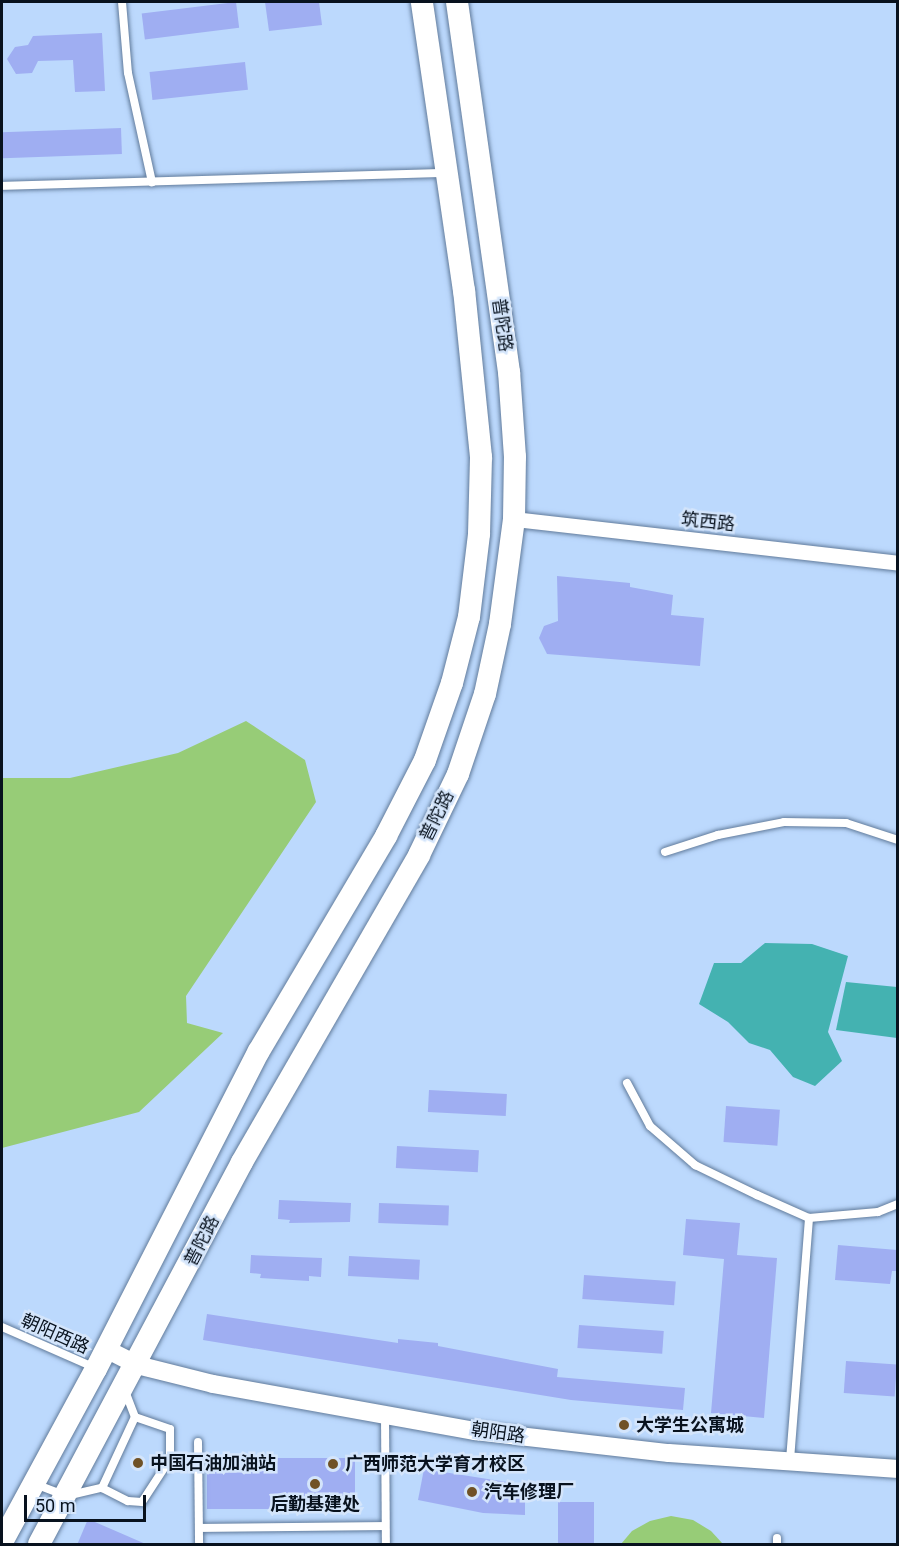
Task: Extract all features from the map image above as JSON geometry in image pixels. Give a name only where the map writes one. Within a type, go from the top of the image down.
[{"type":"main road","name":"普陀路","points":[[2,1542],[101,1359],[249,1071],[386,836],[425,760],[452,683],[469,617],[479,534],[481,457],[447,173],[422,2]]},
{"type":"main road","name":"普陀路","points":[[39,1545],[137,1365],[242,1162],[419,855],[458,774],[485,694],[500,624],[514,519],[510,372],[457,2]]},
{"type":"street","name":"筑西路","points":[[514,519],[897,563]]},
{"type":"street","name":"朝阳路","points":[[101,1359],[137,1365],[213,1384],[385,1415],[570,1443],[897,1469]]},
{"type":"lane","points":[[122,2],[128,73],[152,182]]},
{"type":"lane","points":[[2,186],[447,173]]},
{"type":"lane","points":[[665,852],[718,835],[784,822],[846,823],[897,840]]},
{"type":"lane","points":[[627,1083],[650,1125],[695,1165],[809,1218],[878,1212],[897,1204]]},
{"type":"lane","points":[[790,1462],[809,1218]]},
{"type":"lane","name":"朝阳西路","points":[[2,1327],[101,1359]]},
{"type":"lane","points":[[102,1488],[135,1417],[124,1389]]},
{"type":"lane","points":[[385,1415],[386,1545]]},
{"type":"lane","points":[[34,1483],[66,1496],[102,1488],[128,1501],[142,1502],[170,1459],[170,1429],[135,1417]]},
{"type":"lane","points":[[198,1442],[199,1545]]},
{"type":"lane","points":[[199,1528],[385,1526]]},
{"type":"shaded area","points":[[246,721],[305,760],[316,802],[186,996],[187,1023],[223,1033],[139,1112],[2,1148],[2,778],[70,778],[178,753]]},
{"type":"shaded area","points":[[765,943],[812,944],[848,956],[828,1032],[842,1061],[815,1086],[793,1077],[770,1050],[749,1043],[728,1022],[699,1004],[714,963],[741,963]]},
{"type":"shaded area","points":[[846,982],[897,987],[897,1038],[836,1030]]},
{"type":"shaded area","points":[[671,1516],[693,1520],[711,1531],[723,1544],[621,1544],[632,1531],[650,1521]]},
{"type":"building","points":[[236,2],[239,28],[145,39],[142,14]]},
{"type":"building","points":[[265,2],[319,2],[322,25],[269,31]]},
{"type":"building","points":[[102,33],[105,91],[75,92],[73,60],[38,61],[32,73],[16,74],[7,59],[15,47],[28,45],[33,36]]},
{"type":"building","points":[[245,62],[248,90],[152,100],[150,72]]},
{"type":"building","points":[[121,128],[122,154],[3,158],[2,132]]},
{"type":"building","points":[[557,576],[630,583],[630,587],[673,595],[671,615],[704,618],[700,666],[547,654],[539,638],[544,626],[558,621]]},
{"type":"building","points":[[429,1090],[507,1094],[506,1116],[428,1112]]},
{"type":"building","points":[[726,1106],[780,1110],[777,1146],[723,1142]]},
{"type":"building","points":[[397,1146],[479,1150],[478,1172],[396,1168]]},
{"type":"building","points":[[279,1200],[351,1203],[350,1222],[289,1223],[290,1220],[278,1219]]},
{"type":"building","points":[[379,1203],[449,1205],[448,1225],[378,1223]]},
{"type":"building","points":[[686,1219],[740,1223],[737,1255],[777,1258],[764,1418],[711,1413],[724,1259],[683,1255]]},
{"type":"building","points":[[838,1245],[897,1250],[897,1271],[892,1271],[890,1284],[835,1280]]},
{"type":"building","points":[[251,1255],[322,1258],[321,1277],[309,1276],[309,1281],[260,1278],[261,1274],[250,1273]]},
{"type":"building","points":[[349,1256],[420,1260],[419,1280],[348,1276]]},
{"type":"building","points":[[584,1275],[676,1281],[674,1305],[582,1299]]},
{"type":"building","points":[[207,1314],[398,1343],[398,1339],[438,1343],[438,1346],[558,1369],[557,1377],[685,1388],[683,1410],[571,1400],[203,1340]]},
{"type":"building","points":[[579,1325],[664,1331],[662,1354],[577,1348]]},
{"type":"building","points":[[846,1361],[897,1365],[895,1396],[844,1393]]},
{"type":"building","points":[[217,1455],[240,1455],[240,1465],[276,1465],[276,1458],[355,1458],[355,1509],[207,1509],[207,1465],[217,1465]]},
{"type":"building","name":"汽车修理厂","points":[[424,1469],[525,1485],[525,1515],[483,1513],[418,1500]]},
{"type":"building","points":[[558,1502],[594,1502],[594,1544],[558,1544]]},
{"type":"building","points":[[88,1519],[148,1545],[77,1545]]},
{"type":"place","name":"大学生公寓城","points":[[624,1425]]},
{"type":"place","name":"中国石油加油站","points":[[138,1463]]},
{"type":"place","name":"广西师范大学育才校区","points":[[333,1464]]},
{"type":"place","name":"后勤基建处","points":[[315,1484]]},
{"type":"place","name":"汽车修理厂","points":[[472,1492]]}]
